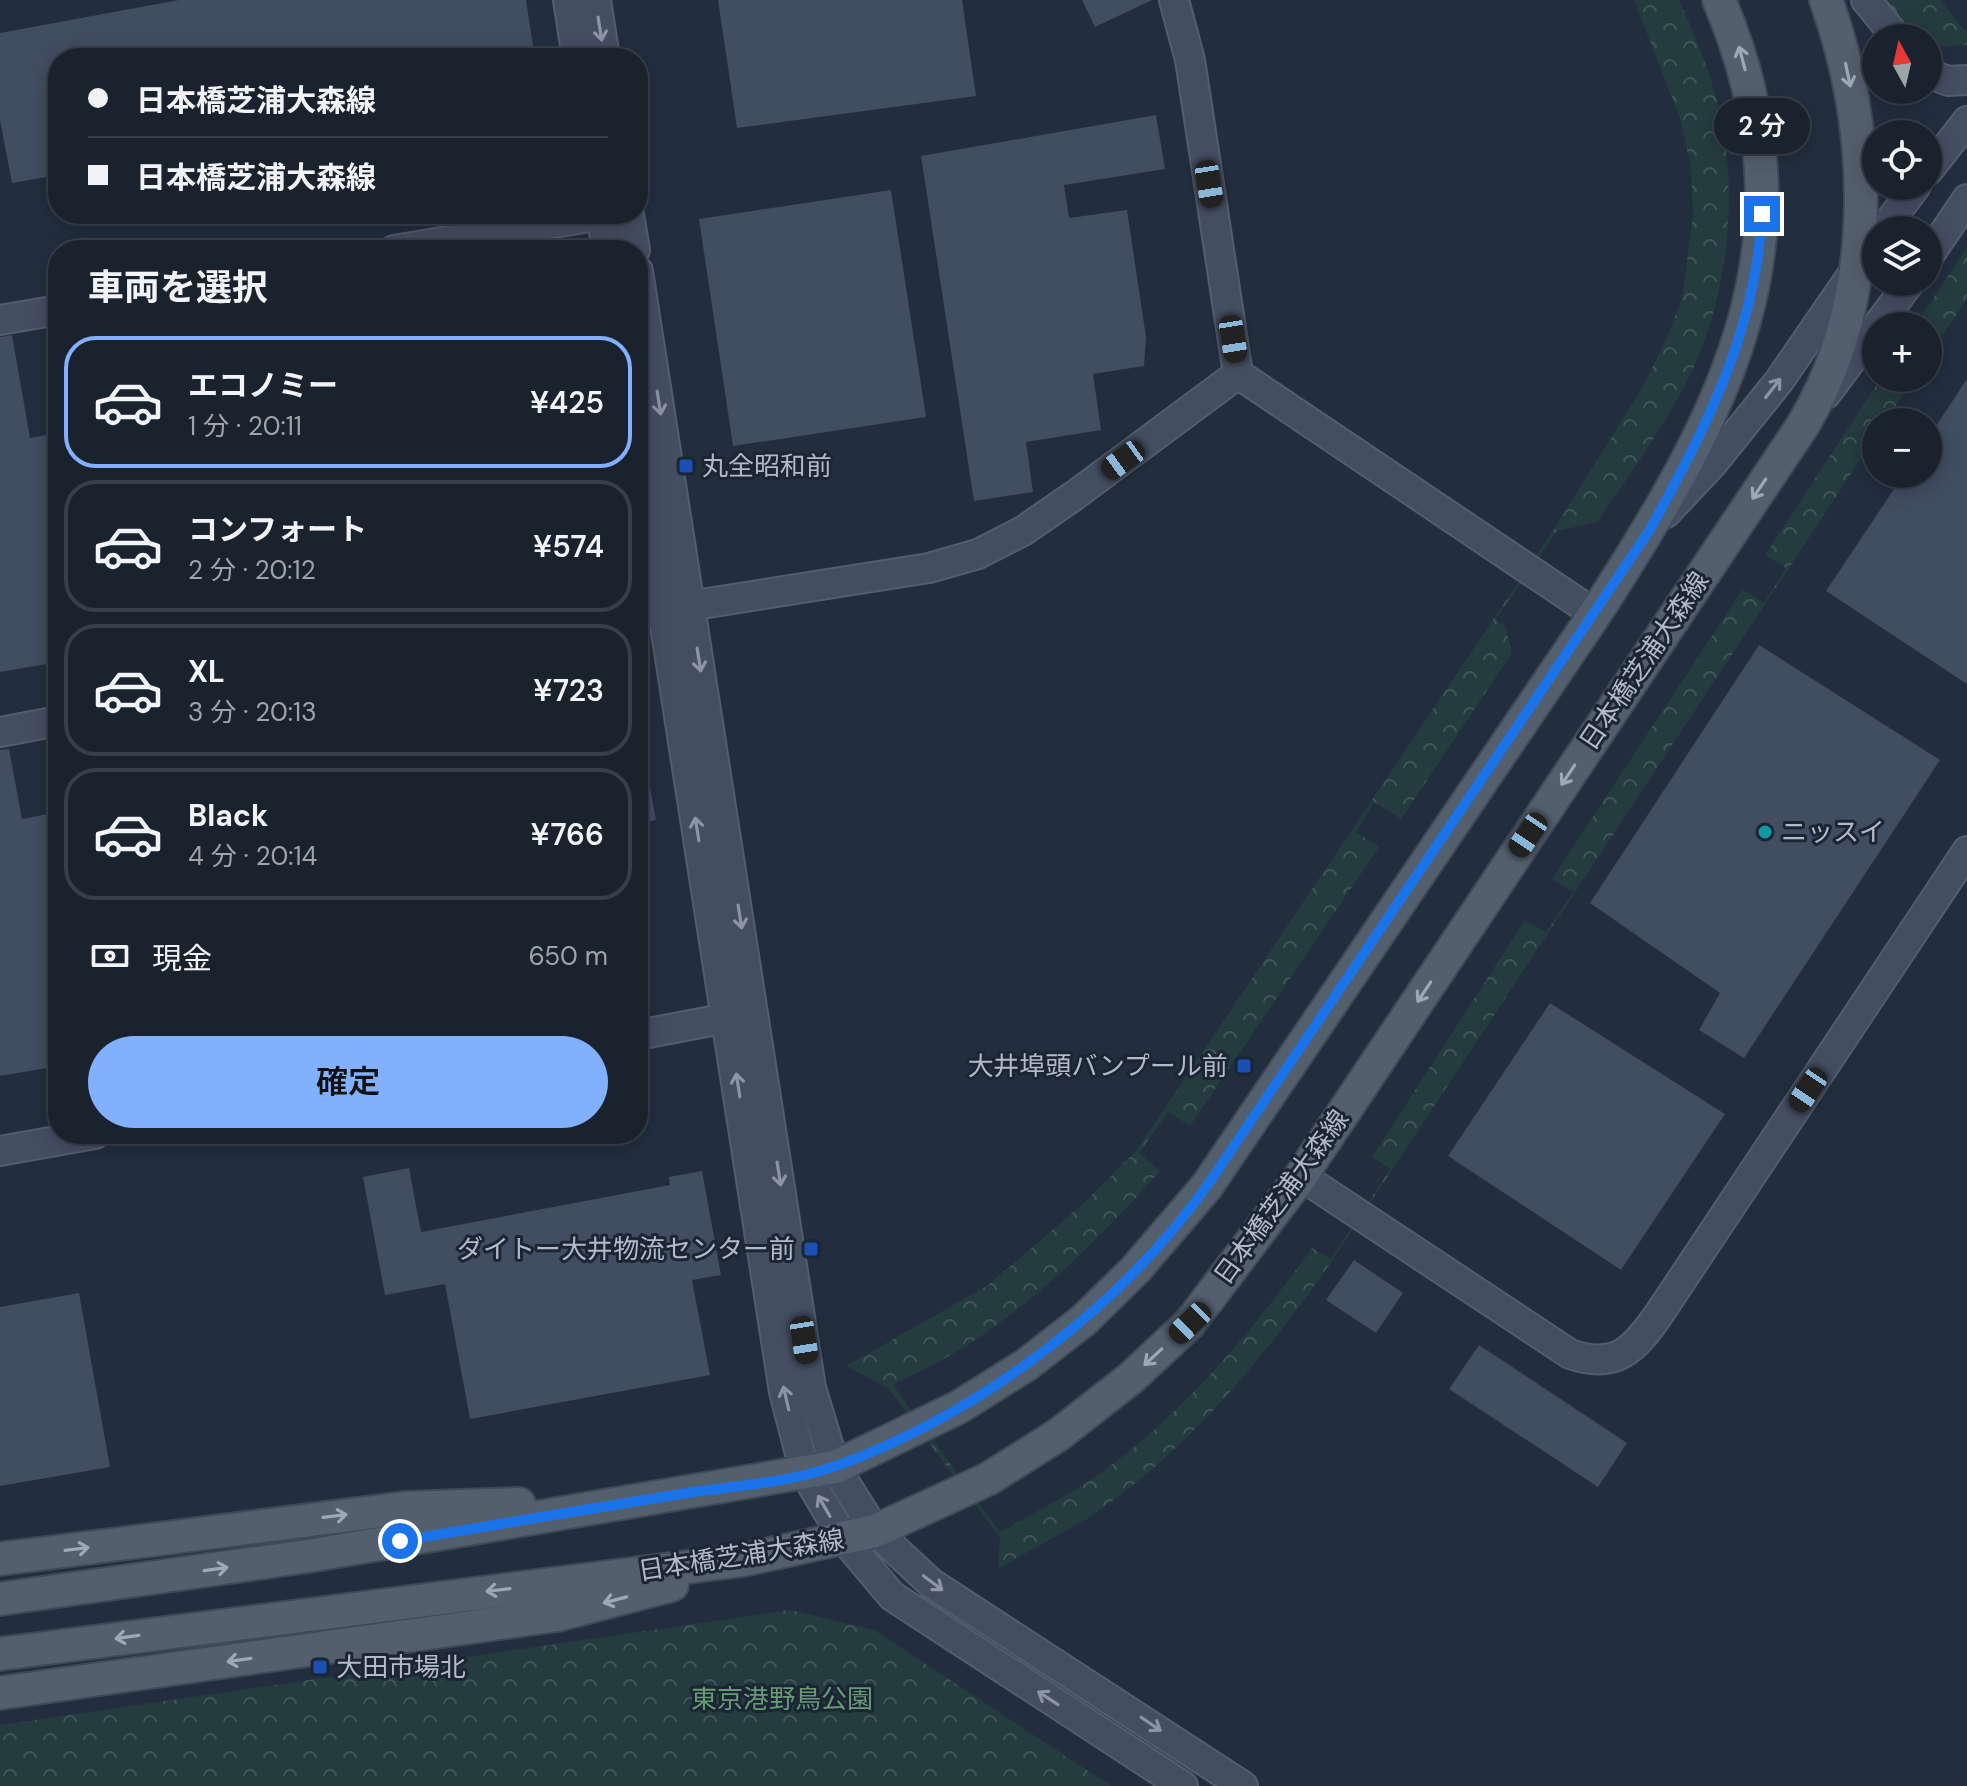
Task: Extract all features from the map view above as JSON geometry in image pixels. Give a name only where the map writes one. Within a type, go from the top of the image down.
[{"type":"main road","points":[[0,1599],[308,1556],[820,1470],[959,1407],[1026,1365],[1084,1320],[1172,1231],[1211,1180],[1595,614],[1649,531],[1694,448],[1737,350],[1761,234],[1763,161],[1755,109],[1738,45],[1719,0]]},
{"type":"main road","name":"日本橋芝浦大森線","points":[[0,1654],[743,1560],[844,1539],[875,1531],[988,1479],[1058,1435],[1131,1378],[1190,1323],[1301,1176],[1803,425],[1831,372],[1854,271],[1861,200],[1859,135],[1845,60],[1826,0]]},
{"type":"main road","points":[[0,1559],[405,1508],[646,1499]]},
{"type":"main road","points":[[0,1693],[557,1615],[686,1582],[743,1560]]},
{"type":"street","points":[[568,0],[575,48]]},
{"type":"street","points":[[596,0],[603,48]]},
{"type":"street","points":[[1174,0],[1190,60],[1238,374],[1595,614]]},
{"type":"street","points":[[1866,0],[1886,24]]},
{"type":"street","points":[[1942,79],[1967,80]]},
{"type":"street","points":[[1942,153],[1967,121]]},
{"type":"street","points":[[1942,236],[1967,199]]},
{"type":"street","points":[[454,240],[550,224]]},
{"type":"street","points":[[1649,531],[1713,463],[1779,381],[1862,260]]},
{"type":"street","points":[[1887,312],[1899,296]]},
{"type":"street","points":[[0,320],[48,312]]},
{"type":"street","points":[[648,335],[811,1388],[820,1470],[875,1531],[931,1583],[1243,1786]]},
{"type":"street","points":[[1803,425],[1862,345]]},
{"type":"street","points":[[650,612],[929,568],[978,554],[1053,510],[1238,374]]},
{"type":"street","points":[[648,585],[650,612],[727,1018],[784,1392],[820,1470],[844,1539],[892,1596],[1183,1786]]},
{"type":"street","points":[[0,732],[48,723]]},
{"type":"street","points":[[1301,1176],[1570,1354],[1591,1361],[1625,1353],[1640,1341],[1659,1314],[1967,851]]},
{"type":"street","points":[[648,1033],[727,1018]]},
{"type":"street","points":[[0,1151],[48,1142]]},
{"type":"green space","points":[[1634,0],[1679,0],[1719,109],[1728,179],[1725,252],[1710,324],[1683,389],[1642,457],[1597,522],[1557,531],[1495,620],[1505,626],[1512,653],[1401,819],[1374,802],[1356,832],[1379,847],[1190,1126],[1168,1112],[1139,1153],[1160,1171],[1095,1240],[1025,1303],[964,1347],[893,1385],[1000,1532],[1084,1485],[1157,1427],[1239,1342],[1312,1248],[1331,1259],[1390,1169],[1372,1157],[1525,920],[1546,932],[1573,892],[1552,879],[1742,590],[1764,603],[1786,568],[1765,555],[1872,392],[1905,392],[1894,408],[1862,408],[1862,457],[1332,1261],[1284,1326],[1205,1419],[1146,1475],[1086,1519],[998,1569],[1000,1538],[888,1388],[846,1366],[987,1286],[1085,1202],[1136,1151],[1554,529],[1642,388],[1682,299],[1693,214],[1691,168],[1680,118]]},
{"type":"green space","points":[[1886,0],[1940,0],[1967,33],[1967,45],[1942,46],[1942,24],[1906,24]]},
{"type":"green space","points":[[1967,247],[1967,298],[1942,336],[1942,312],[1924,312],[1935,296],[1942,296],[1942,285]]},
{"type":"green space","name":"東京港野鳥公園","points":[[790,1610],[874,1630],[1111,1786],[0,1786],[0,1725]]},
{"type":"building","points":[[179,0],[526,0],[533,48],[48,48],[48,177],[12,183],[0,120],[0,33]]},
{"type":"building","points":[[718,0],[962,0],[976,96],[737,128]]},
{"type":"building","points":[[1082,0],[1152,0],[1095,27]]},
{"type":"building","points":[[1156,115],[1165,169],[1064,185],[1069,218],[1127,210],[1146,337],[1144,366],[1093,374],[1101,430],[1026,442],[1033,492],[974,501],[921,156]]},
{"type":"building","points":[[891,190],[926,417],[733,446],[699,219]]},
{"type":"building","points":[[12,335],[30,438],[48,435],[48,664],[0,672],[0,337]]},
{"type":"building","points":[[1967,379],[1967,684],[1826,591],[1895,488],[1942,488],[1942,417]]},
{"type":"building","name":"ニッスイ","points":[[1759,645],[1940,760],[1744,1058],[1699,1030],[1720,993],[1590,903]]},
{"type":"building","points":[[9,749],[22,819],[48,814],[48,1068],[0,1076],[0,750]]},
{"type":"building","points":[[648,776],[656,820],[648,822]]},
{"type":"building","points":[[1550,1003],[1725,1114],[1621,1270],[1448,1156]]},
{"type":"building","points":[[409,1168],[421,1232],[670,1185],[669,1177],[702,1171],[721,1275],[692,1280],[710,1375],[470,1419],[445,1284],[385,1295],[363,1177]]},
{"type":"building","points":[[1354,1260],[1403,1293],[1376,1333],[1326,1300]]},
{"type":"building","points":[[79,1293],[110,1467],[0,1486],[0,1307]]},
{"type":"building","points":[[1479,1345],[1627,1443],[1598,1487],[1449,1389]]},
{"type":"place","name":"丸全昭和前","points":[[686,466]]},
{"type":"place","name":"ニッスイ","points":[[1765,832]]},
{"type":"place","name":"大井埠頭バンプール前","points":[[1244,1066]]},
{"type":"place","name":"ダイトー大井物流センター前","points":[[811,1249]]},
{"type":"place","name":"大田市場北","points":[[320,1667]]},
{"type":"route","points":[[400,1541],[835,1467],[959,1407],[1026,1365],[1084,1320],[1172,1231],[1211,1180],[1649,531],[1694,448],[1737,350],[1753,286],[1762,214]]}]
